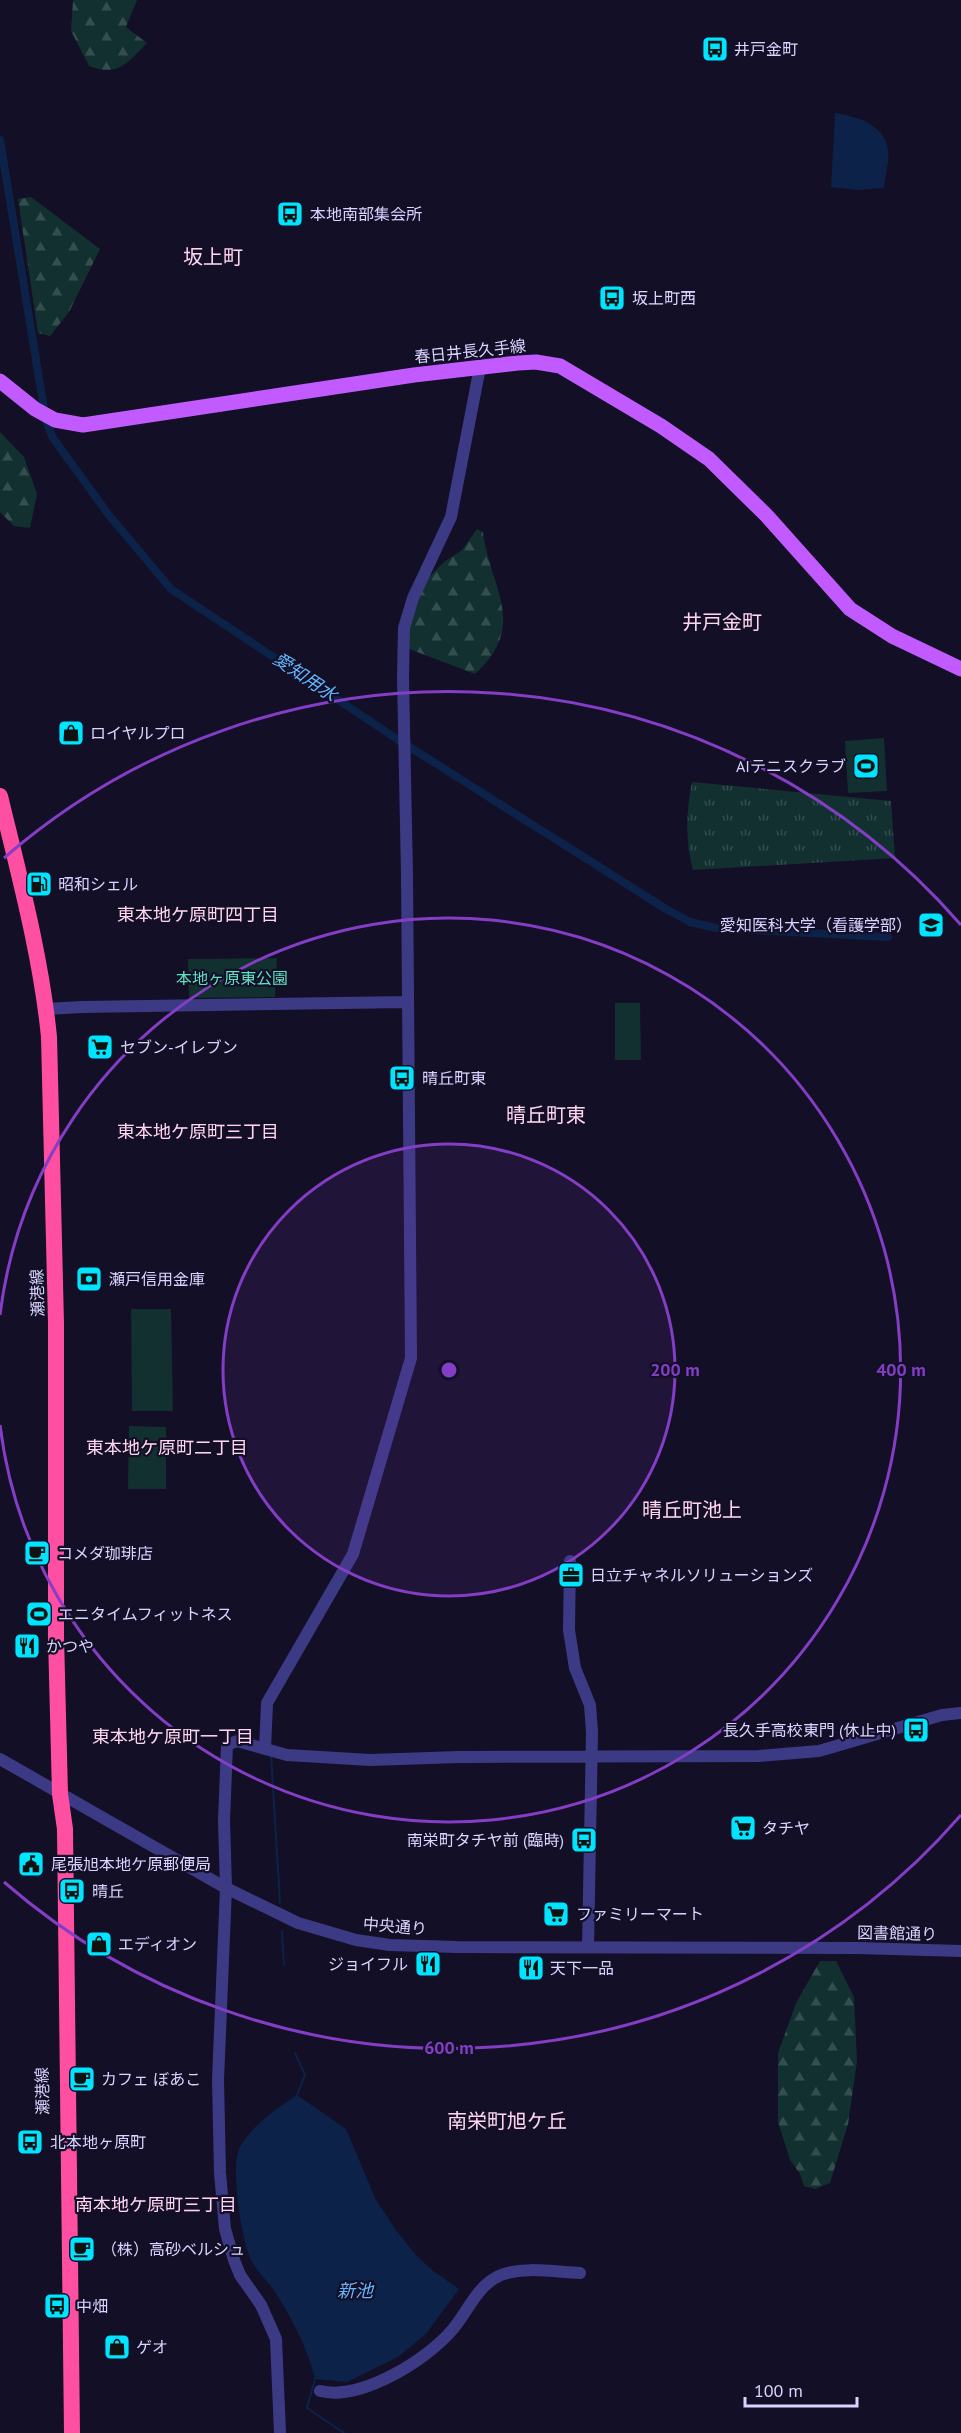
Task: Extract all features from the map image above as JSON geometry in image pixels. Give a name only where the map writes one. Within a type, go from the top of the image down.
[{"type":"highway","name":"瀬港線","points":[[0,796],[29,916],[46,1009],[52,1126],[56,1323],[56,1637],[60,1794],[55,1825],[67,2388]]},
{"type":"highway","points":[[64,2433],[67,2388]]},
{"type":"highway","points":[[67,2388],[72,2433]]},
{"type":"main road","name":"春日井長久手線","points":[[0,381],[35,410],[55,420],[83,425],[403,376],[480,367],[536,362],[567,369],[694,446],[710,459],[767,516],[850,609],[892,636],[961,669]]},
{"type":"street","points":[[266,1749],[267,1703],[353,1554],[411,1358],[404,628],[413,598],[451,517],[480,367]]},
{"type":"street","points":[[46,1009],[408,1002]]},
{"type":"street","points":[[570,1561],[569,1630],[575,1668],[590,1705],[592,1732],[588,1947]]},
{"type":"street","points":[[280,2433],[276,2339],[261,2305],[240,2275],[225,2229],[220,2173],[218,2080],[226,1888],[224,1821],[226,1745],[237,1741],[287,1755],[370,1760],[794,1754],[819,1750],[942,1715],[961,1713]]},
{"type":"street","name":"中央通り","points":[[0,1759],[226,1888],[298,1923],[330,1934],[368,1942],[457,1947],[832,1949]]},
{"type":"street","name":"図書館通り","points":[[832,1949],[961,1951]]},
{"type":"street","points":[[320,2391],[337,2394],[356,2390],[420,2360],[455,2326],[482,2288],[499,2276],[524,2271],[580,2273]]},
{"type":"green space","points":[[73,0],[137,0],[126,27],[147,43],[128,62],[115,69],[99,69],[89,66],[71,31]]},
{"type":"green space","points":[[31,197],[100,249],[69,312],[50,336],[38,333],[18,199]]},
{"type":"green space","points":[[0,432],[24,457],[37,494],[30,528],[14,526],[0,512]]},
{"type":"green space","points":[[477,529],[483,532],[502,606],[503,622],[500,639],[491,656],[475,674],[409,649],[408,630],[425,581],[444,562],[462,550]]},
{"type":"green space","name":"AIテニスクラブ","points":[[884,738],[887,791],[848,793],[845,741]]},
{"type":"green space","points":[[692,782],[891,801],[895,858],[693,870],[687,826]]},
{"type":"green space","name":"本地ヶ原東公園","points":[[277,958],[275,997],[189,998],[188,959]]},
{"type":"green space","points":[[615,1003],[640,1003],[641,1060],[615,1060]]},
{"type":"green space","points":[[131,1309],[171,1309],[173,1411],[132,1411]]},
{"type":"green space","points":[[129,1426],[166,1427],[166,1489],[128,1489]]},
{"type":"green space","points":[[820,1961],[836,1961],[854,1997],[857,2061],[848,2124],[830,2183],[815,2189],[804,2186],[800,2174],[790,2160],[778,2122],[778,2053],[796,2003]]},
{"type":"water","points":[[835,113],[860,119],[881,133],[888,149],[884,188],[858,190],[831,187]]},
{"type":"water","name":"新池","points":[[297,2095],[346,2129],[376,2200],[396,2230],[416,2255],[432,2270],[459,2289],[426,2334],[398,2357],[347,2382],[315,2379],[308,2355],[292,2321],[273,2289],[251,2259],[240,2217],[236,2169],[240,2147],[258,2124]]},
{"type":"waterway","name":"愛知用水","points":[[0,140],[46,421],[53,438],[108,514],[171,589],[397,739],[690,922],[716,928],[888,937]]},
{"type":"waterway","points":[[271,1754],[280,1903]]},
{"type":"waterway","points":[[282,1931],[284,1965]]},
{"type":"waterway","points":[[295,2053],[305,2075],[297,2095]]},
{"type":"waterway","points":[[315,2379],[307,2408],[344,2433]]},
{"type":"place","name":"井戸金町","points":[[715,49]]},
{"type":"place","name":"本地南部集会所","points":[[290,214]]},
{"type":"place","name":"坂上町西","points":[[612,298]]},
{"type":"place","name":"ロイヤルプロ","points":[[71,733]]},
{"type":"place","name":"AIテニスクラブ","points":[[866,766]]},
{"type":"place","name":"昭和シェル","points":[[39,884]]},
{"type":"place","name":"愛知医科大学（看護学部）","points":[[931,925]]},
{"type":"place","name":"セブン-イレブン","points":[[100,1047]]},
{"type":"place","name":"晴丘町東","points":[[402,1078]]},
{"type":"place","name":"瀬戸信用金庫","points":[[89,1279]]},
{"type":"place","name":"コメダ珈琲店","points":[[37,1553]]},
{"type":"place","name":"日立チャネルソリューションズ","points":[[571,1575]]},
{"type":"place","name":"エニタイムフィットネス","points":[[39,1614]]},
{"type":"place","name":"かつや","points":[[27,1646]]},
{"type":"place","name":"長久手高校東門 (休止中)","points":[[916,1730]]},
{"type":"place","name":"タチヤ","points":[[743,1828]]},
{"type":"place","name":"南栄町タチヤ前 (臨時)","points":[[584,1840]]},
{"type":"place","name":"尾張旭本地ケ原郵便局","points":[[31,1864]]},
{"type":"place","name":"晴丘","points":[[72,1891]]},
{"type":"place","name":"ファミリーマート","points":[[556,1914]]},
{"type":"place","name":"エディオン","points":[[99,1944]]},
{"type":"place","name":"ジョイフル","points":[[428,1964]]},
{"type":"place","name":"天下一品","points":[[531,1968]]},
{"type":"place","name":"カフェ ぼあこ","points":[[82,2079]]},
{"type":"place","name":"北本地ヶ原町","points":[[30,2142]]},
{"type":"place","name":"（株）高砂ベルシュ","points":[[82,2249]]},
{"type":"place","name":"中畑","points":[[57,2306]]},
{"type":"place","name":"ゲオ","points":[[117,2347]]},
{"type":"district","name":"坂上町","points":[[213,257]]},
{"type":"district","name":"井戸金町","points":[[722,622]]},
{"type":"district","name":"東本地ケ原町四丁目","points":[[198,915]]},
{"type":"district","name":"晴丘町東","points":[[546,1115]]},
{"type":"district","name":"東本地ケ原町三丁目","points":[[198,1132]]},
{"type":"district","name":"東本地ケ原町二丁目","points":[[167,1448]]},
{"type":"district","name":"晴丘町池上","points":[[692,1510]]},
{"type":"district","name":"東本地ケ原町一丁目","points":[[173,1737]]},
{"type":"district","name":"南栄町旭ケ丘","points":[[507,2121]]},
{"type":"district","name":"南本地ケ原町三丁目","points":[[156,2205]]}]
